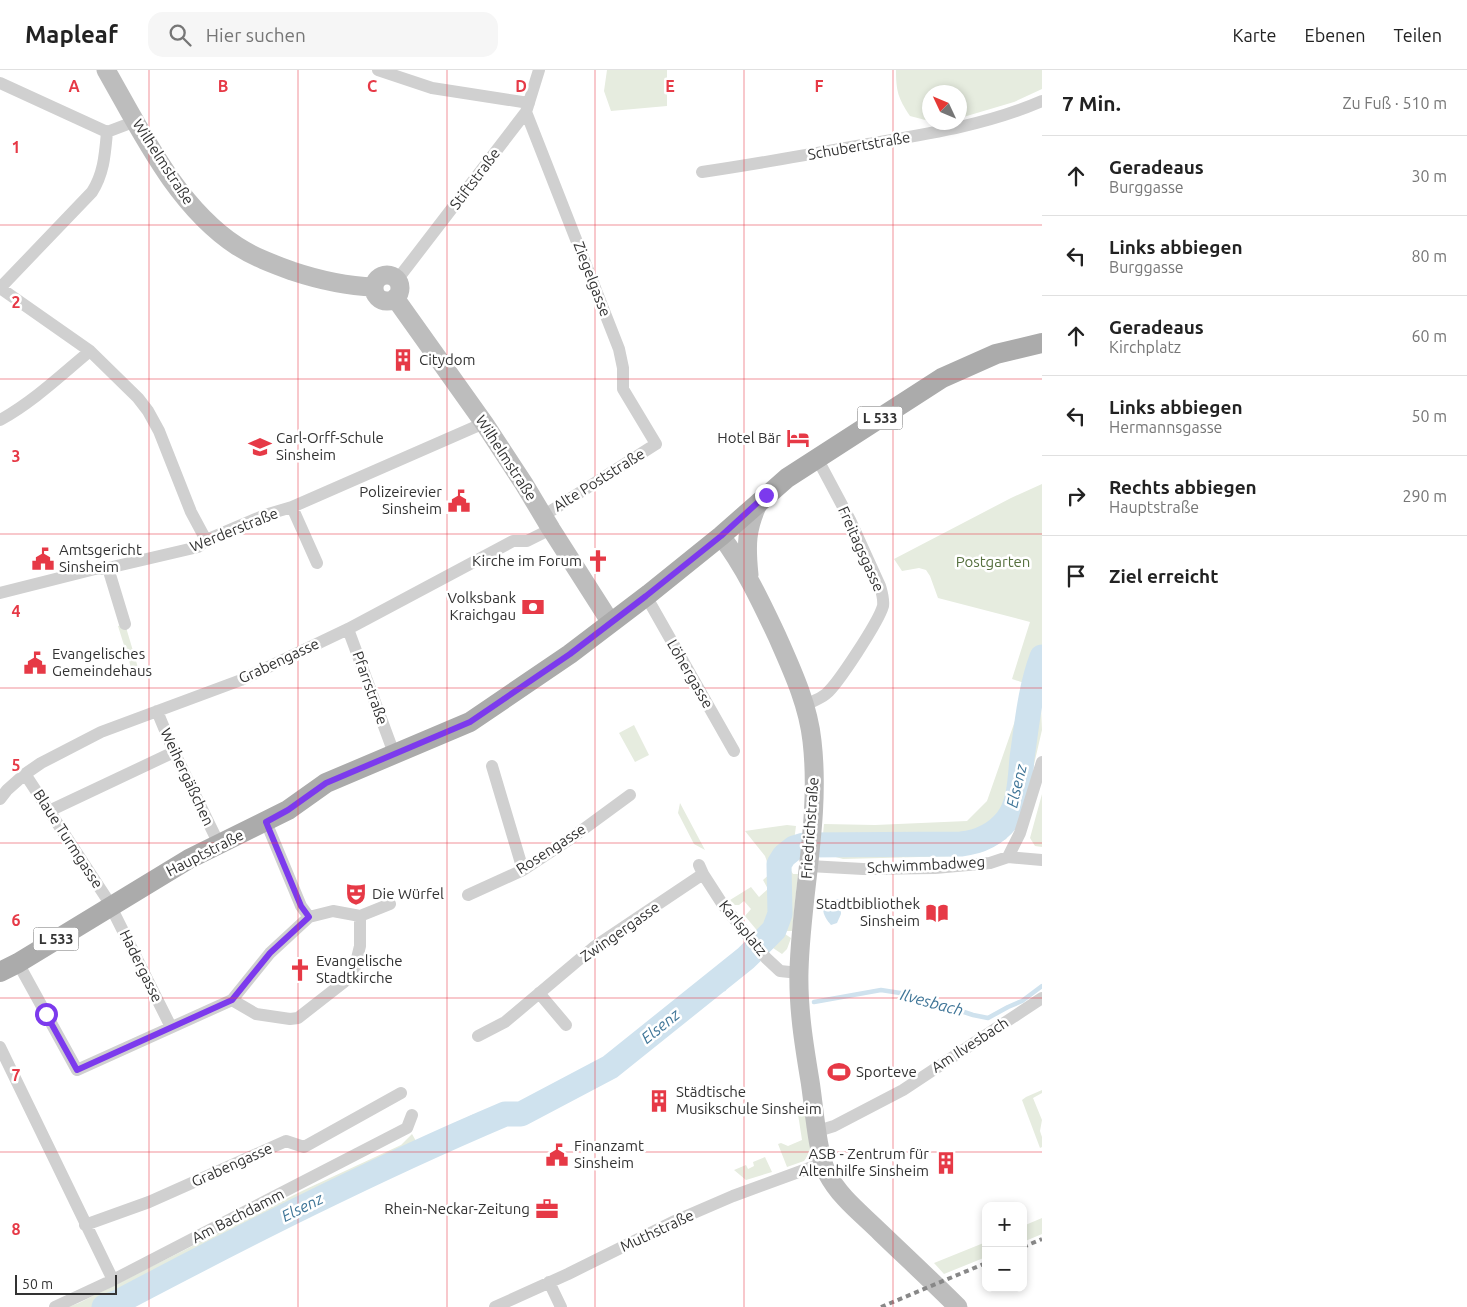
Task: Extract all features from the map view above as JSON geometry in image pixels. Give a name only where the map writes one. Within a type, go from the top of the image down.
[{"type":"main road","name":"Wilhelmstraße","points":[[106,70],[170,178],[194,209],[220,234],[237,246],[278,266],[338,284],[374,287],[376,294],[381,300],[390,301],[396,289]]},
{"type":"main road","name":"Wilhelmstraße","points":[[396,289],[524,484],[611,623]]},
{"type":"main road","name":"Hauptstraße","points":[[0,972],[18,963],[189,859],[288,810],[326,783],[470,722],[570,654],[611,623],[721,536],[787,478],[817,458],[942,378],[996,354],[1042,344]]},
{"type":"main road","points":[[750,583],[747,534],[760,501]]},
{"type":"main road","name":"Friedrichstraße","points":[[721,536],[736,557],[750,583],[795,678],[805,705],[813,752],[813,829],[801,932],[799,973],[803,1037],[823,1163],[834,1184],[853,1208],[958,1307]]},
{"type":"street","points":[[378,70],[432,88],[527,107]]},
{"type":"street","name":"Stiftstraße","points":[[396,289],[527,107],[539,70]]},
{"type":"street","points":[[0,83],[107,132],[136,122]]},
{"type":"street","name":"Schubertstraße","points":[[702,172],[910,137],[987,121],[1042,101]]},
{"type":"street","name":"Ziegelgasse","points":[[527,107],[619,349],[623,368],[624,389],[656,444]]},
{"type":"street","points":[[107,132],[104,164],[99,180],[92,192],[0,288],[90,351],[127,386],[148,411],[159,431],[191,512],[206,540]]},
{"type":"street","points":[[1016,349],[1042,353]]},
{"type":"street","points":[[0,420],[29,401],[90,351]]},
{"type":"street","name":"Werderstraße","points":[[0,593],[95,569],[108,568],[198,547],[206,540],[265,515],[292,507],[484,423]]},
{"type":"street","name":"Alte Poststraße","points":[[547,522],[656,444]]},
{"type":"street","name":"Freitagsgasse","points":[[805,705],[825,696],[832,688],[859,650],[882,607],[883,597],[880,586],[850,520],[817,458]]},
{"type":"street","points":[[292,507],[317,563]]},
{"type":"street","name":"Grabengasse","points":[[2,792],[41,763],[101,732],[241,680],[348,629],[513,541],[527,541],[547,522]]},
{"type":"street","points":[[108,568],[125,624]]},
{"type":"street","name":"Löhergasse","points":[[646,596],[734,752]]},
{"type":"street","name":"Pfarrstraße","points":[[348,629],[392,748]]},
{"type":"street","name":"Weihergäßchen","points":[[156,711],[219,844]]},
{"type":"street","points":[[49,811],[174,752]]},
{"type":"street","points":[[1008,857],[1020,833],[1042,762]]},
{"type":"street","points":[[492,766],[523,870]]},
{"type":"street","name":"Blaue Turmgasse","points":[[25,774],[111,905]]},
{"type":"street","name":"Rosengasse","points":[[468,895],[523,870],[570,839],[630,795]]},
{"type":"street","points":[[266,822],[301,906],[309,917]]},
{"type":"street","name":"Schwimmbadweg","points":[[809,861],[839,868],[935,868],[990,863],[1008,857],[1042,860]]},
{"type":"street","name":"Karlsplatz","points":[[701,870],[723,905],[780,971],[799,973]]},
{"type":"street","name":"Zwingergasse","points":[[478,1036],[505,1022],[594,947],[701,870]]},
{"type":"street","points":[[18,963],[77,1070],[232,1000],[270,953],[309,917],[333,911],[360,916],[390,904]]},
{"type":"street","name":"Hadergasse","points":[[111,905],[171,1027]]},
{"type":"street","points":[[232,1000],[256,1014],[290,1019],[298,1018],[354,975],[360,946],[360,916]]},
{"type":"street","points":[[539,993],[566,1025]]},
{"type":"street","name":"Am Ilvesbach","points":[[818,1131],[834,1126],[903,1090],[1042,998]]},
{"type":"street","points":[[0,1047],[113,1280]]},
{"type":"street","name":"Grabengasse","points":[[85,1225],[150,1202],[286,1141],[304,1146],[401,1093]]},
{"type":"street","name":"Am Bachdamm","points":[[55,1307],[113,1280],[407,1128],[412,1115]]},
{"type":"street","name":"Muthstraße","points":[[494,1307],[684,1217],[733,1196],[823,1163]]},
{"type":"street","points":[[549,1282],[561,1307]]},
{"type":"green space","points":[[607,70],[667,70],[667,106],[611,111],[604,91]]},
{"type":"green space","points":[[896,70],[1042,70],[1042,89],[1014,102],[967,116],[967,85],[922,85],[922,119],[910,116],[898,94]]},
{"type":"green space","name":"Postgarten","points":[[1042,484],[1042,689],[1012,679],[1030,622],[938,598],[926,570],[919,568],[902,571],[894,559],[1011,498]]},
{"type":"green space","points":[[125,624],[139,671],[133,674],[118,626]]},
{"type":"green space","points":[[1023,698],[1041,703],[1042,730],[1029,786],[1020,813],[1006,839],[982,852],[958,856],[843,859],[821,853],[824,824],[875,825],[967,821],[987,801]]},
{"type":"green space","points":[[634,725],[649,755],[635,762],[619,733]]},
{"type":"green space","points":[[1042,794],[1042,847],[1035,846],[1030,838]]},
{"type":"green space","points":[[680,803],[705,850],[694,844],[678,813]]},
{"type":"green space","points":[[787,825],[796,826],[794,841],[774,854],[771,873],[765,856],[745,831]]},
{"type":"green space","points":[[790,858],[795,858],[790,869],[793,874],[798,874],[792,931],[786,931],[785,934],[791,938],[787,949],[782,954],[770,946],[781,928],[786,913],[784,876]]},
{"type":"green space","points":[[771,873],[774,893],[773,914],[768,921],[768,927],[760,934],[745,916],[751,909],[744,901],[739,905],[735,905],[730,900],[751,887],[759,897],[768,889],[763,880]]},
{"type":"green space","points":[[1042,1090],[1042,1093],[1033,1098],[1042,1120],[1040,1131],[1042,1147],[1040,1148],[1022,1100]]},
{"type":"green space","points":[[807,1113],[811,1151],[804,1161],[787,1167],[778,1144],[781,1143],[788,1146],[802,1140],[798,1114]]},
{"type":"green space","points":[[474,1114],[481,1133],[420,1161],[129,1307],[68,1307],[304,1190],[401,1145],[412,1134],[416,1141]]},
{"type":"green space","points":[[765,1157],[772,1172],[746,1180],[734,1170],[746,1165],[748,1169],[754,1166],[753,1162]]},
{"type":"green space","points":[[1042,1218],[1042,1234],[1027,1240],[1027,1224]]},
{"type":"green space","points":[[982,1244],[982,1259],[944,1274],[934,1263]]},
{"type":"water","points":[[835,899],[841,900],[841,914],[837,923],[831,925],[825,917],[823,910],[826,903]]},
{"type":"waterway","name":"Elsenz","points":[[104,1307],[118,1302],[358,1180],[505,1114],[521,1114],[610,1067],[746,958],[774,930],[780,914],[779,864],[784,856],[794,848],[804,845],[961,844],[974,842],[992,834],[1007,820],[1015,806],[1020,782],[1029,707],[1042,657]]},
{"type":"waterway","name":"Ilvesbach","points":[[714,983],[724,989]]},
{"type":"waterway","name":"Ilvesbach","points":[[814,1002],[881,990],[913,995],[973,1015],[988,1018],[1022,1001],[1042,986]]},
{"type":"railway","points":[[1027,1245],[1042,1239]]},
{"type":"railway","points":[[881,1307],[982,1265]]},
{"type":"place","name":"Citydom","points":[[403,360]]},
{"type":"place","name":"Hotel Bär","points":[[798,438]]},
{"type":"place","name":"Carl-Orff-Schule Sinsheim","points":[[260,447]]},
{"type":"place","name":"Polizeirevier Sinsheim","points":[[459,501]]},
{"type":"place","name":"Amtsgericht Sinsheim","points":[[43,559]]},
{"type":"place","name":"Kirche im Forum","points":[[598,561]]},
{"type":"place","name":"Volksbank Kraichgau","points":[[533,607]]},
{"type":"place","name":"Evangelisches Gemeindehaus","points":[[35,663]]},
{"type":"place","name":"Die Würfel","points":[[356,894]]},
{"type":"place","name":"Stadtbibliothek Sinsheim","points":[[937,913]]},
{"type":"place","name":"Evangelische Stadtkirche","points":[[300,970]]},
{"type":"place","name":"Sporteve","points":[[839,1072]]},
{"type":"place","name":"Städtische Musikschule Sinsheim","points":[[659,1101]]},
{"type":"place","name":"Finanzamt Sinsheim","points":[[557,1155]]},
{"type":"place","name":"ASB - Zentrum für Altenhilfe Sinsheim","points":[[946,1163]]},
{"type":"place","name":"Rhein-Neckar-Zeitung","points":[[547,1209]]},
{"type":"route","points":[[46,1014],[77,1070],[232,1000],[270,953],[309,917],[301,906],[266,822],[288,810],[326,783],[470,722],[570,654],[646,596],[721,536],[766,495]]}]
